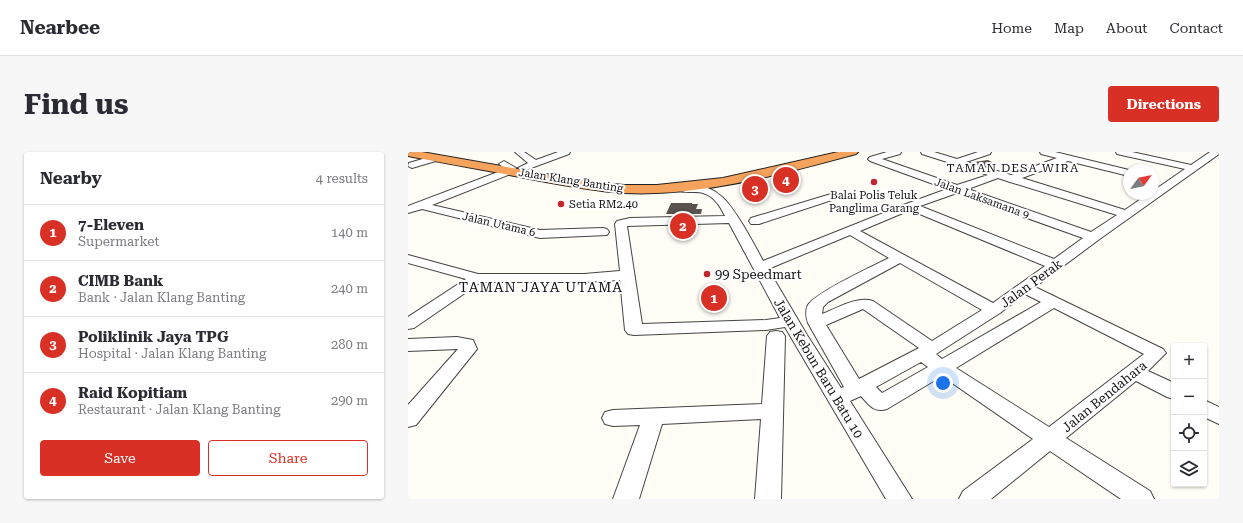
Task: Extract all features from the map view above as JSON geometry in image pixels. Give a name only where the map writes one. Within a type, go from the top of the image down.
[{"type":"highway","name":"Jalan Klang Banting","points":[[512,169],[618,184],[682,184],[738,175],[832,152]]},
{"type":"highway","name":"Jalan Klang Banting","points":[[408,153],[435,155],[616,189],[676,188],[741,179],[852,152]]},
{"type":"street","points":[[512,169],[523,156],[519,152]]},
{"type":"street","points":[[408,210],[512,169],[566,152]]},
{"type":"street","name":"Jalan Laksamana 9","points":[[897,152],[873,159],[1092,238]]},
{"type":"street","points":[[925,152],[1126,214]]},
{"type":"street","points":[[956,162],[986,152]]},
{"type":"street","points":[[1044,152],[1123,172]]},
{"type":"street","points":[[1120,152],[1196,165]]},
{"type":"street","points":[[1149,152],[1196,165]]},
{"type":"street","name":"Jalan Perak","points":[[932,357],[1126,214],[1164,182],[1196,165],[1216,152]]},
{"type":"street","points":[[410,165],[435,155]]},
{"type":"street","points":[[1010,179],[1066,158]]},
{"type":"street","points":[[410,165],[424,167]]},
{"type":"street","points":[[760,267],[910,206],[997,174]]},
{"type":"street","points":[[676,188],[707,189],[716,195],[717,187],[741,179]]},
{"type":"street","name":"Jalan Kebun Baru Batu 10","points":[[716,195],[733,219],[760,267],[788,331],[837,399],[899,499]]},
{"type":"street","points":[[755,221],[831,197]]},
{"type":"street","name":"Jalan Utama 6","points":[[420,205],[540,234],[603,232]]},
{"type":"street","points":[[910,206],[1056,265]]},
{"type":"street","points":[[733,219],[630,222],[621,224],[634,330],[766,325],[788,331]]},
{"type":"street","points":[[850,230],[994,310]]},
{"type":"street","points":[[901,257],[816,304],[813,311],[816,324],[860,388],[880,404],[932,357],[1053,302]]},
{"type":"street","points":[[408,259],[478,278],[584,278],[627,275]]},
{"type":"street","points":[[408,324],[478,278]]},
{"type":"street","name":"Jalan Bendahara","points":[[972,499],[1135,372],[1157,353],[1024,288]]},
{"type":"street","points":[[816,324],[861,304],[867,304],[932,357],[1141,499]]},
{"type":"street","points":[[652,341],[788,331]]},
{"type":"street","points":[[768,499],[772,411],[788,331]]},
{"type":"street","points":[[408,345],[457,343],[467,344],[468,349],[408,419]]},
{"type":"street","points":[[1135,372],[1171,390]]},
{"type":"street","points":[[837,399],[860,388]]},
{"type":"street","points":[[1207,410],[1219,416]]},
{"type":"street","points":[[613,418],[772,411]]},
{"type":"street","points":[[626,499],[654,416]]},
{"type":"building","points":[[988,160],[997,165],[983,167],[974,162]]},
{"type":"building","points":[[671,203],[698,204],[696,209],[702,209],[701,214],[666,214]]},
{"type":"place","name":"Raid Kopitiam","points":[[786,180]]},
{"type":"place","name":"Balai Polis Teluk Panglima Garang","points":[[874,182]]},
{"type":"place","name":"Poliklinik Jaya TPG","points":[[755,189]]},
{"type":"place","name":"Setia RM2.40","points":[[561,204]]},
{"type":"place","name":"CIMB Bank","points":[[683,226]]},
{"type":"place","name":"99 Speedmart","points":[[707,274]]},
{"type":"place","name":"7-Eleven","points":[[714,298]]},
{"type":"district","name":"TAMAN DESA WIRA","points":[[1013,168]]},
{"type":"district","name":"TAMAN JAYA UTAMA","points":[[541,287]]}]
